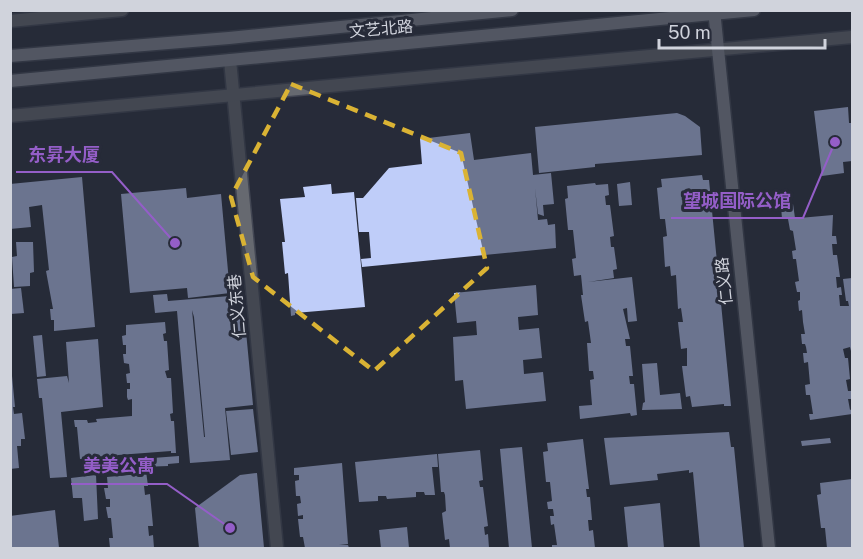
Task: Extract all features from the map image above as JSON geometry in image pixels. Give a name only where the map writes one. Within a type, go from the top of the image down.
[{"type":"main road","name":"文艺北路","points":[[10,56],[229,38],[512,10]]},
{"type":"main road","name":"文艺北路","points":[[10,81],[714,12],[754,10]]},
{"type":"main road","name":"仁义路","points":[[714,12],[769,549]]},
{"type":"street","points":[[10,21],[122,10]]},
{"type":"street","points":[[10,116],[852,37]]},
{"type":"street","name":"仁义东巷","points":[[230,60],[277,549]]},
{"type":"highlighted area","points":[[291,84],[461,153],[487,268],[374,371],[253,277],[231,197]]},
{"type":"building","points":[[848,107],[849,123],[852,123],[852,161],[843,162],[844,173],[822,176],[814,111]]},
{"type":"building","points":[[677,113],[700,127],[702,155],[595,164],[595,167],[539,173],[535,127]]},
{"type":"building","points":[[470,133],[474,160],[531,153],[533,175],[551,173],[554,204],[543,205],[544,216],[538,214],[535,188],[538,220],[547,219],[548,225],[555,224],[556,248],[362,267],[361,259],[371,258],[369,232],[359,232],[356,198],[363,198],[389,168],[422,164],[420,139]]},
{"type":"building","points":[[702,175],[703,180],[709,180],[731,406],[724,406],[724,404],[692,407],[690,396],[686,397],[682,366],[687,366],[687,348],[681,349],[678,322],[683,322],[681,308],[678,309],[676,275],[671,276],[670,266],[665,267],[663,237],[667,236],[665,219],[660,219],[657,188],[662,187],[661,179]]},
{"type":"building","points":[[82,177],[95,327],[54,331],[54,320],[51,320],[50,309],[53,309],[46,271],[49,270],[42,205],[29,207],[31,227],[10,229],[10,184]]},
{"type":"building","points":[[630,182],[632,205],[619,206],[617,184]]},
{"type":"building","points":[[595,183],[596,185],[608,184],[609,195],[605,196],[606,205],[610,205],[614,236],[610,237],[611,247],[614,247],[617,269],[613,270],[614,278],[588,282],[632,277],[637,321],[628,322],[627,308],[623,309],[630,339],[625,339],[626,346],[630,346],[633,376],[629,376],[630,384],[634,384],[637,415],[631,416],[630,413],[580,419],[579,406],[592,405],[590,380],[594,379],[593,371],[589,371],[587,343],[591,343],[581,295],[583,295],[581,275],[574,276],[572,259],[576,258],[573,230],[568,230],[565,199],[568,198],[567,186]]},
{"type":"building","points":[[331,184],[332,194],[354,192],[365,307],[295,313],[291,316],[288,273],[285,274],[282,242],[285,242],[280,199],[305,197],[303,187]]},
{"type":"building","points":[[186,188],[187,198],[221,194],[230,293],[188,298],[187,288],[130,293],[121,194]]},
{"type":"building","points":[[793,204],[795,218],[782,219],[781,205]]},
{"type":"building","points":[[833,215],[832,236],[836,236],[837,244],[832,244],[833,255],[837,255],[840,277],[836,277],[837,288],[841,287],[840,306],[849,306],[846,301],[843,279],[852,278],[852,351],[850,347],[843,349],[845,358],[848,358],[850,379],[846,380],[848,391],[852,391],[852,399],[848,399],[852,414],[810,420],[809,414],[813,414],[810,395],[806,395],[805,385],[810,384],[808,362],[804,363],[803,353],[807,353],[805,344],[802,344],[801,334],[805,334],[802,310],[799,311],[800,292],[797,292],[795,282],[799,281],[796,259],[793,259],[792,251],[796,250],[793,231],[790,230],[788,219]]},
{"type":"building","points":[[16,242],[33,242],[34,272],[30,273],[30,286],[14,287],[12,257],[17,256]]},
{"type":"building","points":[[536,285],[538,315],[518,317],[519,330],[539,328],[542,358],[523,360],[524,374],[543,372],[546,401],[466,409],[463,380],[455,381],[453,337],[477,335],[476,321],[457,323],[454,293]]},
{"type":"building","points":[[21,288],[24,313],[10,314],[10,289]]},
{"type":"building","points":[[167,294],[168,301],[230,296],[232,313],[245,321],[253,405],[225,408],[230,460],[190,463],[177,311],[155,313],[153,295]],"holes":[[[192,310],[194,317],[205,437]]]},
{"type":"building","points":[[165,322],[166,333],[163,334],[164,341],[167,341],[169,370],[165,371],[167,378],[171,378],[173,413],[170,414],[171,421],[174,421],[176,453],[171,453],[171,451],[118,455],[118,461],[110,461],[109,457],[100,457],[100,463],[91,464],[90,458],[80,459],[77,427],[75,427],[74,420],[87,420],[88,423],[97,422],[96,419],[132,416],[132,399],[128,400],[127,397],[127,389],[130,389],[126,374],[130,373],[129,364],[124,363],[123,354],[126,354],[126,345],[123,345],[122,336],[126,335],[126,325]]},
{"type":"building","points":[[42,335],[46,376],[37,377],[33,336]]},
{"type":"building","points":[[98,339],[103,407],[61,412],[67,477],[50,478],[42,398],[39,398],[37,379],[67,376],[69,383],[66,342]]},
{"type":"building","points":[[657,363],[660,395],[680,393],[682,409],[642,410],[645,402],[642,364]]},
{"type":"building","points":[[10,376],[12,376],[14,414],[22,413],[25,439],[21,439],[21,446],[17,446],[19,468],[10,469]]},
{"type":"building","points":[[253,409],[258,452],[231,455],[226,411]]},
{"type":"building","points":[[729,432],[731,447],[734,447],[744,548],[700,548],[693,472],[689,473],[689,470],[657,474],[658,480],[610,485],[604,438]]},
{"type":"building","points":[[830,438],[831,443],[802,446],[801,441]]},
{"type":"building","points":[[583,439],[589,489],[586,489],[587,497],[590,497],[592,520],[588,520],[589,531],[593,530],[595,548],[552,548],[552,545],[557,545],[554,524],[551,525],[550,516],[554,516],[553,509],[548,509],[547,502],[552,501],[550,482],[546,482],[543,452],[548,451],[547,443]]},
{"type":"building","points":[[522,447],[532,548],[509,548],[500,449]]},
{"type":"building","points":[[480,450],[483,480],[479,481],[480,487],[483,487],[488,526],[484,527],[485,535],[488,534],[489,548],[450,548],[449,539],[445,540],[442,513],[446,511],[445,495],[441,492],[438,454]]},
{"type":"building","points":[[437,454],[438,467],[432,467],[435,495],[416,492],[416,497],[387,499],[386,496],[378,496],[378,501],[359,502],[355,462]]},
{"type":"building","points":[[179,456],[179,463],[168,464],[168,466],[141,467],[140,459]]},
{"type":"building","points":[[342,463],[348,544],[339,545],[348,545],[349,548],[305,548],[303,537],[300,537],[298,519],[303,519],[303,515],[298,516],[297,504],[301,503],[300,496],[296,496],[295,481],[299,480],[299,475],[294,475],[294,468]]},
{"type":"building","points":[[140,471],[146,471],[148,486],[144,486],[145,495],[150,494],[153,526],[148,526],[149,536],[153,535],[154,548],[110,548],[109,538],[113,538],[111,518],[108,518],[106,507],[110,507],[110,499],[106,499],[104,488],[108,488],[107,477],[140,474]]},
{"type":"building","points":[[257,473],[264,548],[199,548],[195,508],[240,475]]},
{"type":"building","points":[[96,475],[98,519],[84,521],[82,498],[73,498],[71,478]]},
{"type":"building","points":[[852,479],[852,548],[827,548],[825,528],[821,528],[817,495],[821,494],[820,483]]},
{"type":"building","points":[[660,503],[664,548],[628,548],[624,507]]},
{"type":"building","points":[[55,510],[59,548],[10,548],[10,516]]},
{"type":"building","points":[[407,527],[409,548],[381,548],[379,530]]},
{"type":"place","name":"望城国际公馆","points":[[835,142]]},
{"type":"place","name":"东昇大厦","points":[[175,243]]},
{"type":"place","name":"美美公寓","points":[[230,528]]}]
